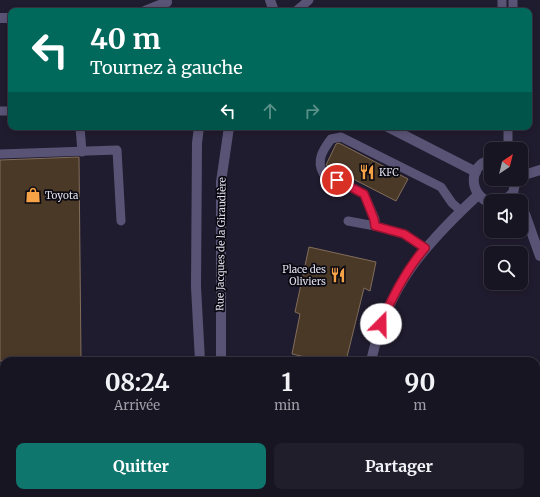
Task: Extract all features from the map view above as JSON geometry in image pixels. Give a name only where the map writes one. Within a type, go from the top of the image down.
[{"type":"street","points":[[152,8],[168,1]]},
{"type":"street","points":[[199,130],[197,143],[196,287],[200,357]]},
{"type":"street","name":"Rue Jacques de la Giraudière","points":[[221,357],[221,182],[229,130]]},
{"type":"street","points":[[394,130],[476,172]]},
{"type":"street","points":[[484,164],[476,172],[473,180],[474,188],[484,201]]},
{"type":"street","points":[[528,174],[540,170]]},
{"type":"street","points":[[372,357],[376,338],[392,296],[425,248],[444,226],[478,195]]},
{"type":"street","points":[[528,222],[540,256]]},
{"type":"lane","points":[[300,8],[309,0]]},
{"type":"lane","points":[[80,130],[82,152]]},
{"type":"lane","points":[[508,130],[508,142]]},
{"type":"lane","points":[[375,226],[374,219],[364,194],[323,173],[320,167],[320,160],[324,148],[331,139],[341,137],[441,187],[452,203],[460,211]]},
{"type":"lane","points":[[0,154],[117,150],[122,221]]},
{"type":"lane","points":[[348,221],[375,226],[404,234],[425,248]]},
{"type":"building","name":"KFC","points":[[339,143],[408,179],[396,201],[326,165],[336,144]]},
{"type":"building","points":[[79,157],[81,357],[0,357],[0,160]]},
{"type":"building","name":"Place des Oliviers","points":[[309,247],[376,262],[370,291],[364,288],[347,357],[305,357],[292,354],[300,314],[295,312]]},
{"type":"place","name":"KFC","points":[[367,172]]},
{"type":"place","name":"Toyota","points":[[33,195]]},
{"type":"place","name":"Place des Oliviers","points":[[338,275]]},
{"type":"route","points":[[337,180],[364,194],[374,219],[375,226],[409,236],[425,248],[392,296],[381,324]]}]
